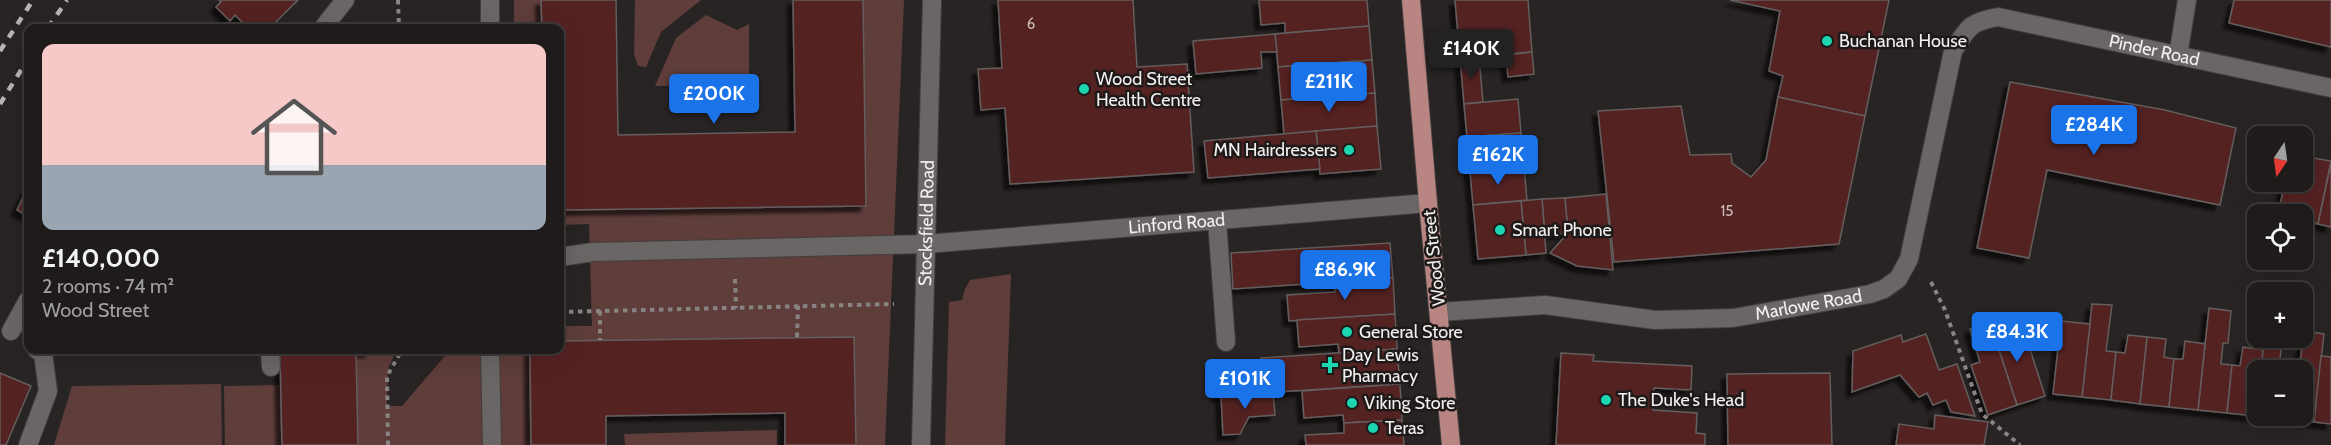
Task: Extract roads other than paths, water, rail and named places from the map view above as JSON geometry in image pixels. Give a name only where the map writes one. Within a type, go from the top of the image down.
[{"type":"main road","name":"Wood Street","points":[[1411,0],[1451,445]]},
{"type":"street","points":[[326,24],[345,0]]},
{"type":"street","points":[[490,0],[490,24]]},
{"type":"street","name":"Stocksfield Road","points":[[921,445],[932,0]]},
{"type":"street","points":[[2178,56],[2187,0]]},
{"type":"street","name":"Pinder Road","points":[[1979,21],[1998,17],[2331,88]]},
{"type":"street","name":"Marlowe Road","points":[[1439,312],[1545,305],[1654,320],[1733,318],[1841,300],[1884,289],[1898,279],[1909,259],[1953,51],[1968,28],[1979,21]]},
{"type":"street","name":"Linford Road","points":[[564,256],[593,252],[926,244],[1428,203]]},
{"type":"street","points":[[1218,221],[1226,342]]},
{"type":"street","points":[[24,305],[5,331],[24,341]]},
{"type":"street","points":[[28,445],[48,390],[43,354]]},
{"type":"street","points":[[490,354],[492,445]]},
{"type":"railway","points":[[0,51],[33,0]]},
{"type":"railway","points":[[51,24],[67,0]]},
{"type":"railway","points":[[0,104],[24,65]]},
{"type":"place","name":"Buchanan House","points":[[1827,41]]},
{"type":"place","name":"Wood Street Health Centre","points":[[1084,89]]},
{"type":"place","name":"MN Hairdressers","points":[[1349,150]]},
{"type":"place","name":"Smart Phone","points":[[1500,230]]},
{"type":"place","name":"General Store","points":[[1347,332]]},
{"type":"place","name":"Day Lewis Pharmacy","points":[[1330,365]]},
{"type":"place","name":"The Duke's Head","points":[[1606,400]]},
{"type":"place","name":"Viking Store","points":[[1352,403]]},
{"type":"place","name":"Teras","points":[[1373,428]]}]
